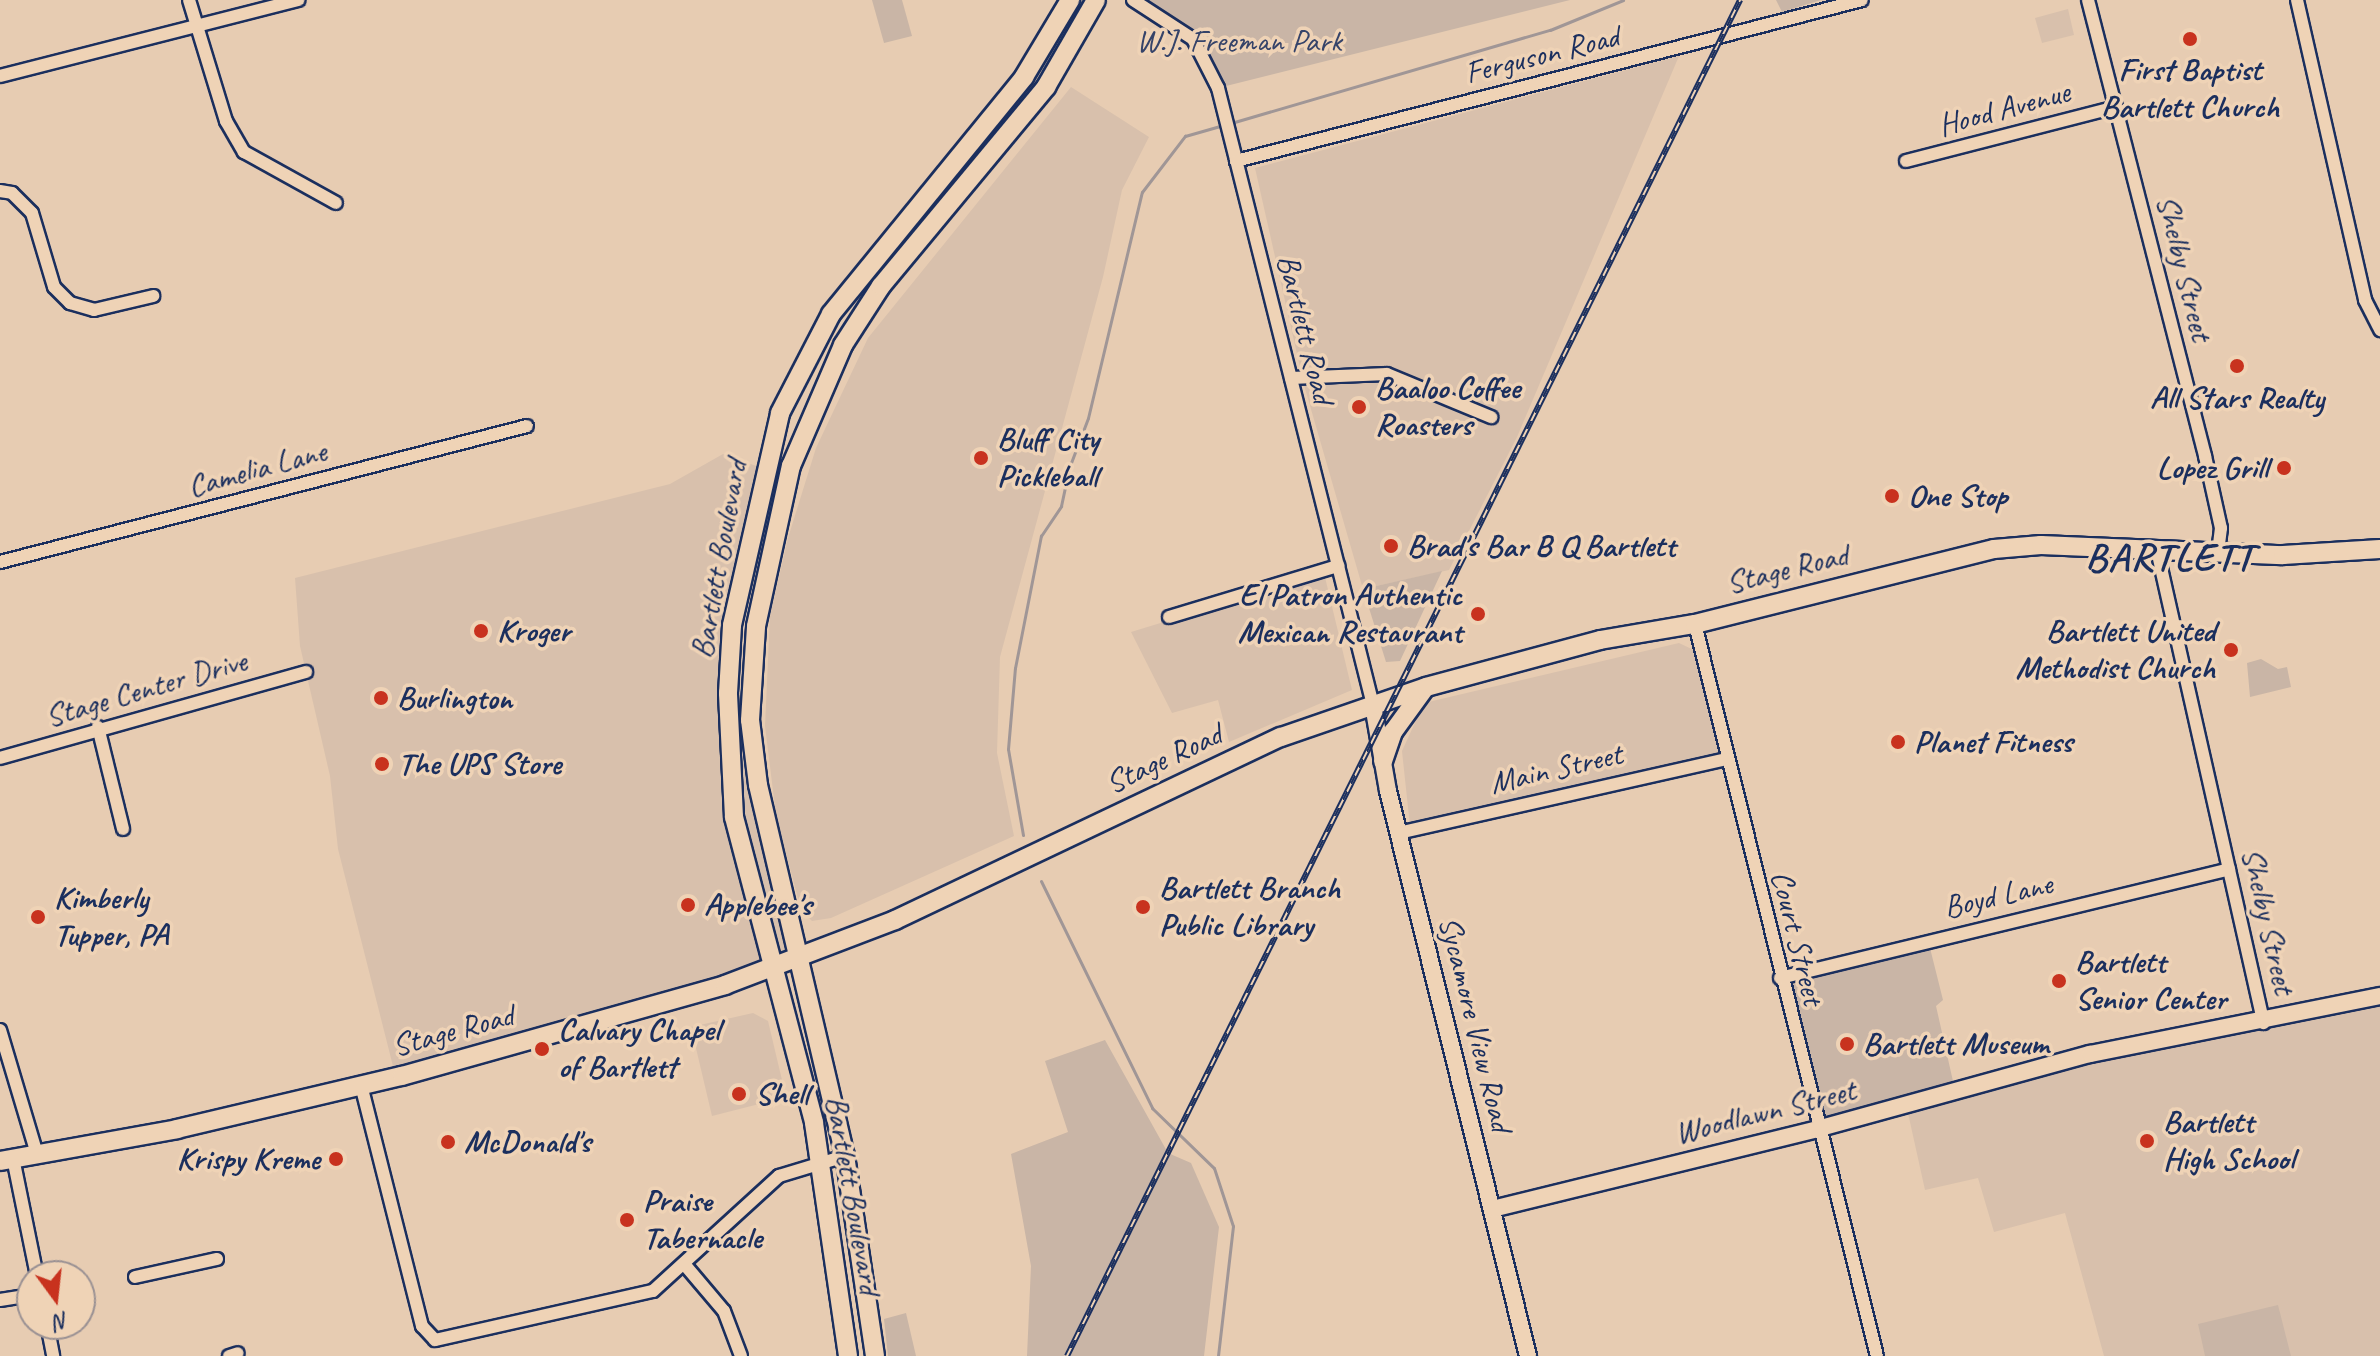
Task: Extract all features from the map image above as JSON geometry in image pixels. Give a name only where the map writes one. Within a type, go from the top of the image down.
[{"type":"main road","name":"Bartlett Boulevard","points":[[848,1356],[820,1160],[774,966],[734,817],[728,717],[732,625],[780,413],[831,314],[1024,77],[1070,0]]},
{"type":"main road","name":"Bartlett Boulevard","points":[[875,1356],[845,1156],[758,785],[750,720],[756,626],[791,466],[843,345],[912,248],[1046,87],[1096,0]]},
{"type":"main road","points":[[1024,77],[1046,87]]},
{"type":"main road","points":[[893,235],[912,248]]},
{"type":"main road","name":"Stage Road","points":[[7,1160],[177,1129],[361,1085],[563,1032],[774,966],[895,920],[1281,737],[1426,687],[1600,640],[1695,624],[1994,549],[2041,545],[2330,555],[2380,549]]},
{"type":"main road","points":[[1383,761],[1393,732],[1426,687]]},
{"type":"street","points":[[189,0],[226,121],[244,152],[336,203]]},
{"type":"street","points":[[0,76],[298,0]]},
{"type":"street","name":"Bartlett Road","points":[[1133,0],[1193,39],[1218,88],[1373,705]]},
{"type":"street","name":"Ferguson Road","points":[[1236,161],[1862,0]]},
{"type":"street","name":"Shelby Street","points":[[2088,0],[2208,470],[2221,528],[2218,551]]},
{"type":"street","points":[[2297,0],[2365,300],[2380,330]]},
{"type":"street","name":"Hood Avenue","points":[[1906,161],[2116,107]]},
{"type":"street","points":[[0,191],[12,193],[32,213],[54,287],[70,303],[94,310],[153,296]]},
{"type":"street","points":[[2365,300],[2380,296]]},
{"type":"street","points":[[1291,378],[1387,374],[1491,417]]},
{"type":"street","name":"Camelia Lane","points":[[0,562],[527,426]]},
{"type":"street","name":"Shelby Street","points":[[2157,550],[2264,1023]]},
{"type":"street","points":[[1169,617],[1338,566]]},
{"type":"street","name":"Court Street","points":[[1695,624],[1817,1129],[1877,1356]]},
{"type":"street","name":"Stage Center Drive","points":[[0,758],[98,727],[306,672]]},
{"type":"street","name":"Sycamore View Road","points":[[1373,705],[1398,833],[1528,1356]]},
{"type":"street","points":[[98,727],[123,829]]},
{"type":"street","name":"Main Street","points":[[1398,833],[1726,759]]},
{"type":"street","name":"Boyd Lane","points":[[1780,978],[2229,869]]},
{"type":"street","name":"Woodlawn Street","points":[[1492,1209],[1817,1129],[2090,1054],[2264,1023],[2380,996]]},
{"type":"street","points":[[0,1030],[37,1154]]},
{"type":"street","points":[[361,1085],[422,1326],[431,1339],[633,1298],[663,1285],[768,1184],[820,1160],[845,1156]]},
{"type":"street","points":[[7,1160],[33,1260]]},
{"type":"street","points":[[135,1277],[217,1259]]},
{"type":"street","points":[[685,1265],[724,1311],[741,1356]]},
{"type":"shaded area","points":[[2068,9],[2074,35],[2042,43],[2035,18]]},
{"type":"shaded area","points":[[1679,56],[1517,437],[1449,570],[1363,589],[1304,385],[1255,168]]},
{"type":"shaded area","points":[[1071,87],[1149,137],[1122,190],[1103,277],[1000,657],[997,753],[1014,836],[831,918],[812,921],[801,910],[776,815],[765,726],[770,616],[788,538],[816,448],[868,338]]},
{"type":"shaded area","points":[[723,454],[776,473],[743,625],[741,742],[790,961],[396,1078],[338,849],[330,776],[300,646],[295,578],[670,484]]},
{"type":"shaded area","points":[[1324,573],[1352,690],[1229,742],[1218,700],[1172,713],[1131,632]]},
{"type":"shaded area","points":[[1679,643],[1698,652],[1722,752],[1410,826],[1402,751],[1424,703]]},
{"type":"shaded area","name":"Bartlett High School","points":[[2380,996],[2380,1356],[2104,1356],[2065,1213],[1994,1232],[1978,1178],[1925,1190],[1906,1104]]},
{"type":"shaded area","points":[[753,1013],[768,1021],[786,1097],[712,1116],[691,1027]]},
{"type":"green space","points":[[872,0],[902,0],[912,36],[884,43]]},
{"type":"green space","name":"W.J. Freeman Park","points":[[1133,0],[1570,0],[1218,88],[1193,39]]},
{"type":"green space","points":[[1776,0],[1821,0],[1782,12]]},
{"type":"green space","points":[[1442,571],[1400,661],[1386,662],[1363,589]]},
{"type":"green space","points":[[2261,659],[2278,669],[2287,667],[2291,687],[2250,697],[2247,663]]},
{"type":"green space","points":[[1928,940],[1943,1000],[1936,1006],[1955,1090],[1817,1129],[1780,978]]},
{"type":"green space","points":[[1105,1040],[1168,1153],[1191,1163],[1219,1227],[1204,1356],[1027,1356],[1031,1266],[1011,1154],[1068,1132],[1045,1061]]},
{"type":"green space","points":[[2278,1305],[2291,1356],[2205,1356],[2198,1324]]},
{"type":"green space","points":[[906,1313],[916,1356],[888,1356],[884,1319]]},
{"type":"waterway","points":[[1231,123],[1550,30],[1623,0]]},
{"type":"waterway","points":[[1023,835],[1008,749],[1015,668],[1041,536],[1061,506],[1069,468],[1088,418],[1142,192],[1185,136],[1223,125]]},
{"type":"waterway","points":[[1041,881],[1152,1108],[1214,1168],[1233,1226],[1218,1356]]},
{"type":"railway","points":[[1067,1356],[1740,0]]},
{"type":"place","name":"First Baptist Bartlett Church","points":[[2190,39]]},
{"type":"place","name":"All Stars Realty","points":[[2237,366]]},
{"type":"place","name":"Baaloo Coffee Roasters","points":[[1359,407]]},
{"type":"place","name":"Bluff City Pickleball","points":[[981,458]]},
{"type":"place","name":"Lopez Grill","points":[[2284,468]]},
{"type":"place","name":"One Stop","points":[[1892,496]]},
{"type":"place","name":"Brad's Bar B Q Bartlett","points":[[1391,546]]},
{"type":"place","name":"El Patron Authentic Mexican Restaurant","points":[[1478,614]]},
{"type":"place","name":"Kroger","points":[[481,631]]},
{"type":"place","name":"Bartlett United Methodist Church","points":[[2231,650]]},
{"type":"place","name":"Burlington","points":[[381,698]]},
{"type":"place","name":"Planet Fitness","points":[[1898,742]]},
{"type":"place","name":"The UPS Store","points":[[382,764]]},
{"type":"place","name":"Applebee's","points":[[688,905]]},
{"type":"place","name":"Bartlett Branch Public Library","points":[[1143,907]]},
{"type":"place","name":"Kimberly Tupper, PA","points":[[38,917]]},
{"type":"place","name":"Bartlett Senior Center","points":[[2059,981]]},
{"type":"place","name":"Bartlett Museum","points":[[1847,1044]]},
{"type":"place","name":"Calvary Chapel of Bartlett","points":[[542,1049]]},
{"type":"place","name":"Shell","points":[[739,1094]]},
{"type":"place","name":"Bartlett High School","points":[[2147,1141]]},
{"type":"place","name":"McDonald's","points":[[448,1142]]},
{"type":"place","name":"Krispy Kreme","points":[[336,1159]]},
{"type":"place","name":"Praise Tabernacle","points":[[627,1220]]},
{"type":"district","name":"BARTLETT","points":[[2170,557]]}]
